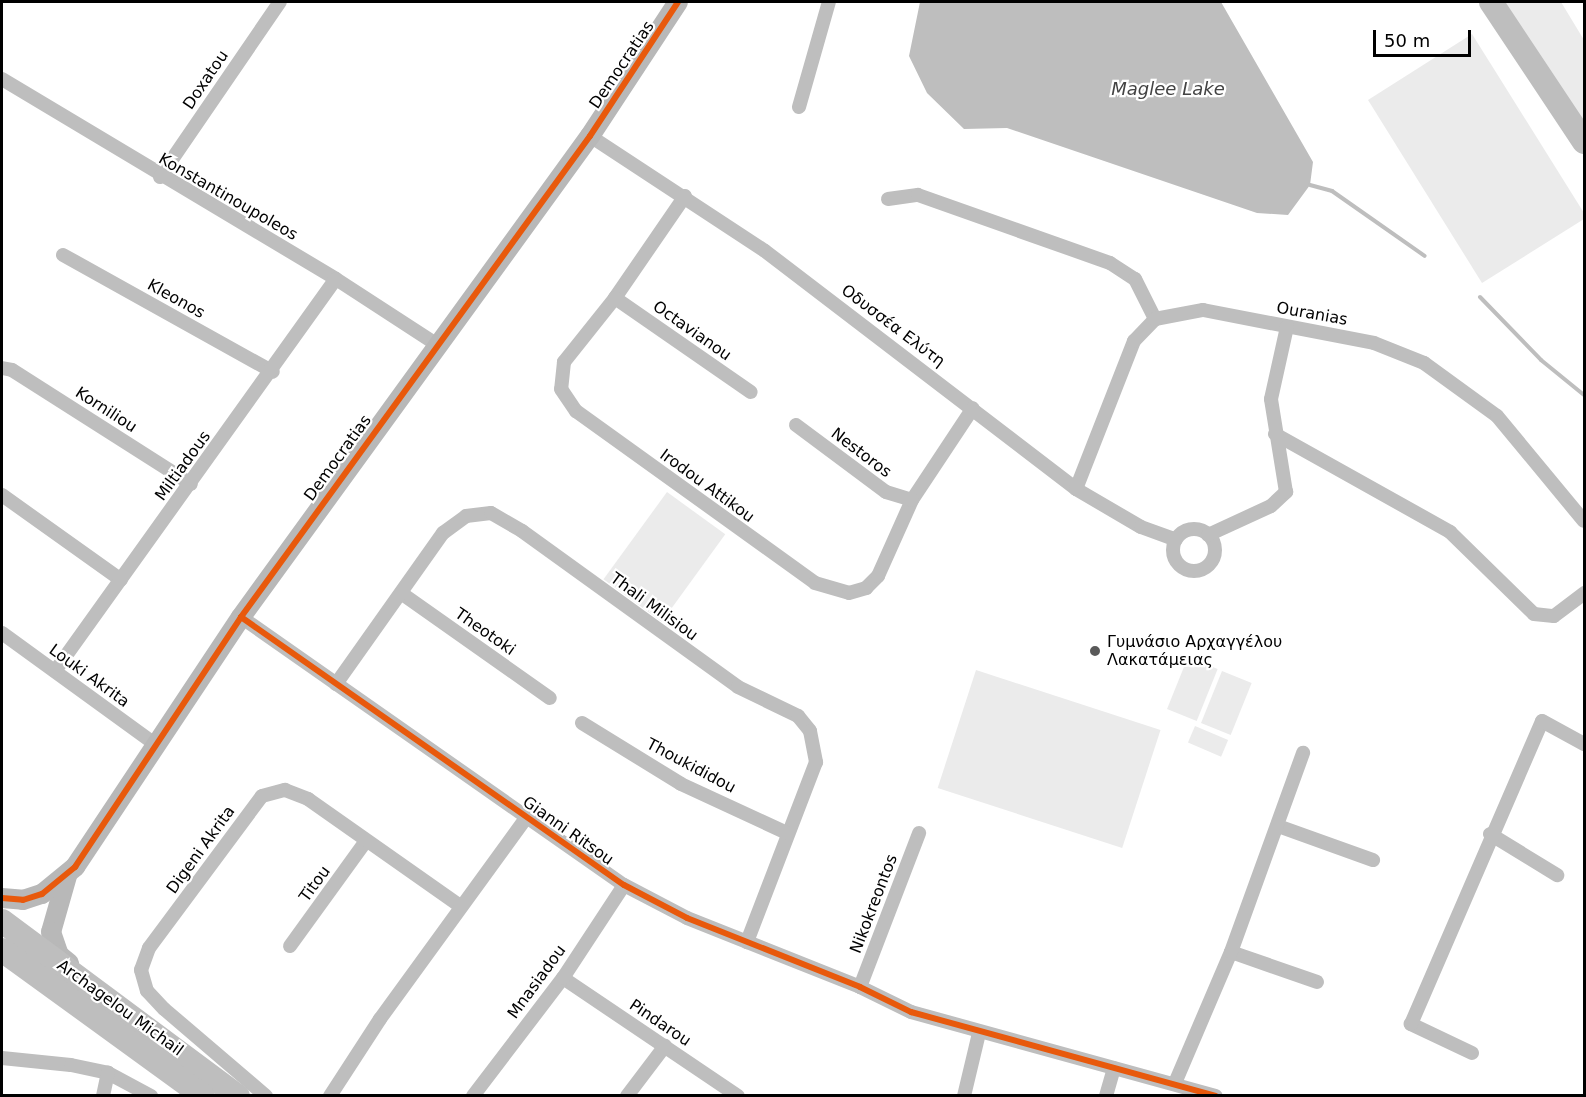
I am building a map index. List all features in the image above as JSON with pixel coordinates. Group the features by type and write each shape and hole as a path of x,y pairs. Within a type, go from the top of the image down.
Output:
{"highway":[{"name":"Archagelou Michail","path":"2,921 156,1047 238,1095"},
{"name":"Archagelou Michail","path":"2,950 121,1008 203,1095"}],"street":[{"name":"Doxatou","path":"160,177 280,2"},
{"name":"Democratias","path":"93,995 59,955 53,943 52,916 67,876 241,617 436,344 590,136 655,43 678,2"},
{"path":"799,107 829,2"},
{"name":"Konstantinoupoleos","path":"2,79 160,177 336,279 436,344"},
{"name":"Οδυσσέα Ελύτη","path":"590,136 685,196 765,251 1076,489 1141,527 1176,540"},
{"path":"888,200 918,195 1110,263 1135,279 1155,319 1127,351 1076,489"},
{"name":"Irodou Attikou","path":"685,196 615,298 564,362 561,389 576,411 815,583 849,593 866,588 878,576 912,500 973,408"},
{"name":"Kleonos","path":"63,255 273,372"},
{"name":"Miltiadous","path":"55,671 273,372 336,279"},
{"name":"Octavianou","path":"615,298 751,392"},
{"name":"Ouranias","path":"1155,319 1203,310 1374,343 1424,363 1454,382 1497,416 1584,521"},
{"path":"1208,535 1271,506 1286,492 1287,477 1275,434 1271,399 1287,327"},
{"name":"Korniliou","path":"2,368 12,370 191,484"},
{"name":"Nestoros","path":"796,424 886,492 912,500"},
{"path":"1275,434 1449,532 1534,614 1554,616 1584,592"},
{"path":"2,495 121,580"},
{"name":"Thali Milisiou","path":"336,684 443,533 466,516 491,513 522,531 738,687 798,716 810,731 816,762 747,942"},
{"path":"1195,529 1208,535 1213,542 1213,558 1209,566 1193,571 1178,564 1174,556 1176,540 1195,529"},
{"name":"Theotoki","path":"401,593 550,698"},
{"name":"Gianni Ritsou","path":"241,617 624,885 687,918 860,987 911,1012 979,1033 1216,1095"},
{"name":"Louki Akrita","path":"2,633 156,745"},
{"path":"1472,1053 1411,1023 1490,834 1542,721 1584,744"},
{"name":"Thoukididou","path":"582,723 681,784 787,833"},
{"path":"1175,1083 1230,952 1304,753"},
{"name":"Digeni Akrita","path":"266,1095 147,991 141,970 149,948 262,796 285,790 308,799 460,906"},
{"path":"330,1095 460,906 526,818"},
{"path":"1278,826 1372,860"},
{"name":"Nikokreontos","path":"860,987 918,833"},
{"path":"1490,834 1557,875"},
{"name":"Titou","path":"290,946 366,841"},
{"name":"Democratias","path":"2,898 23,900 42,894 67,876"},
{"name":"Mnasiadou","path":"472,1095 563,978 624,885"},
{"path":"1230,952 1317,982"},
{"name":"Pindarou","path":"563,978 738,1095"},
{"path":"964,1095 979,1033"},
{"path":"627,1095 665,1046"},
{"path":"2,1058 71,1065 108,1073 151,1095"},
{"path":"1106,1095 1114,1068"},
{"path":"103,1095 108,1073"}],"shaded area":[{"path":"1499,2 1561,2 1584,40 1584,127"},
{"path":"1472,34 1584,213 1584,219 1482,283 1368,100"},
{"path":"667,492 725,534 662,622 604,579"},
{"path":"1188,657 1218,669 1197,721 1167,709"},
{"path":"976,670 1161,730 1122,848 938,788"},
{"path":"1222,671 1252,683 1231,735 1201,723"},
{"path":"1195,726 1228,740 1221,757 1188,743"}],"water":[{"name":"Maglee Lake","path":"920,2 1221,2 1313,162 1310,185 1288,215 1257,213 1007,128 964,129 927,93 909,56"}],"waterway":[{"path":"1491,2 1584,142"},
{"path":"1310,185 1332,191 1425,256"},
{"path":"1480,297 1541,360 1584,395"}],"cycle path":[{"path":"2,898 23,900 42,894 75,867 241,617 590,136 678,2"},
{"path":"241,617 624,885 687,918 860,987 911,1012 1216,1096"}],"place":[{"name":"Γυμνάσιο Αρχαγγέλου Λακατάμειας","path":"1095,651"}]}
